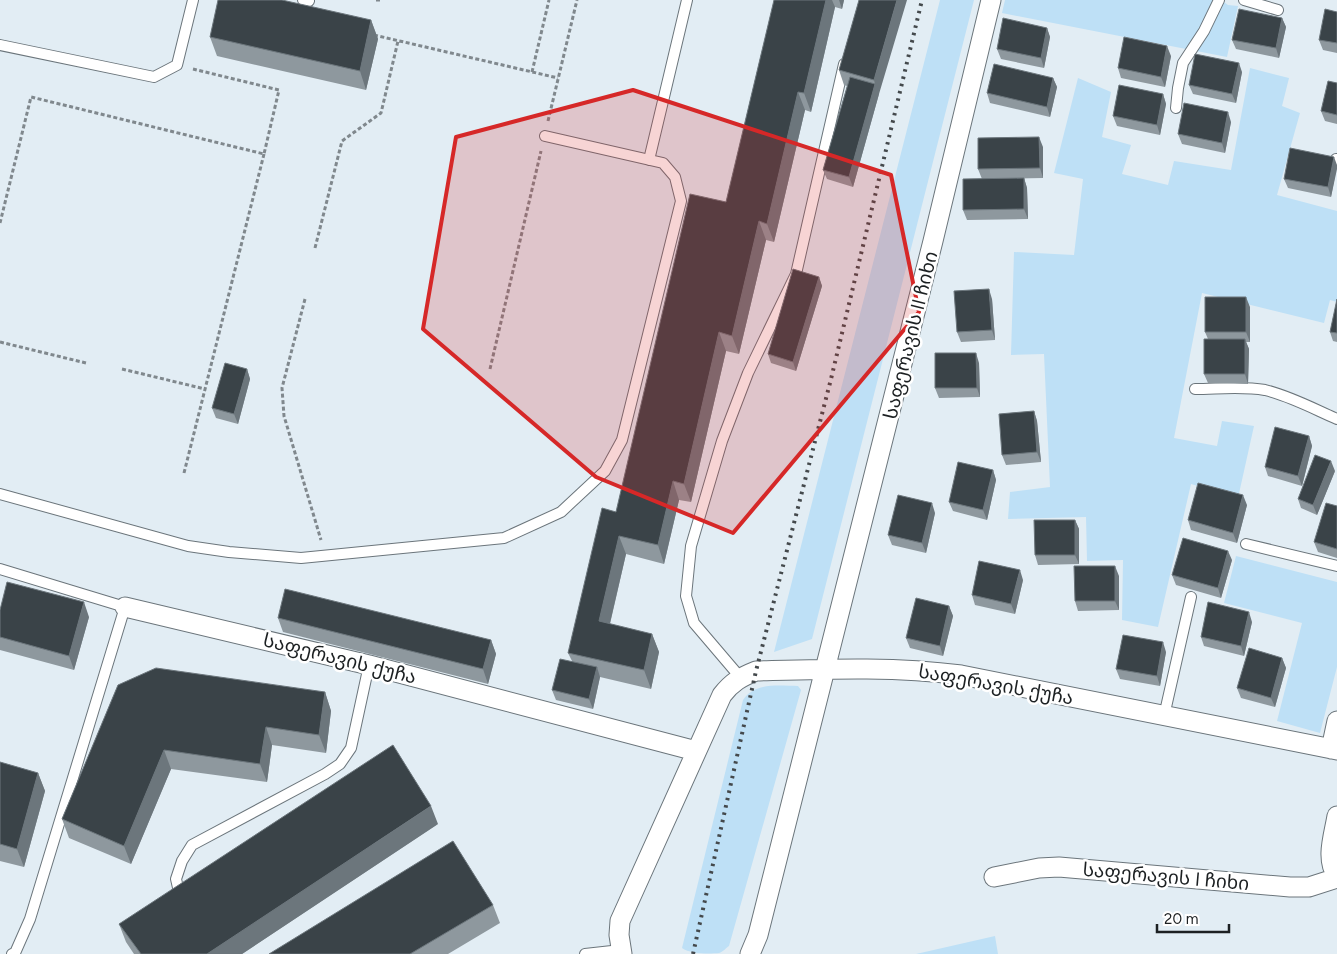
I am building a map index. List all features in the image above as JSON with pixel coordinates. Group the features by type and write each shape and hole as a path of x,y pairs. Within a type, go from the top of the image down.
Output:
{"street":[{"name":"საფერავის II ჩიხი","path":"826,669 991,0"},
{"name":"საფერავის ქუჩა","path":"125,607 369,664 696,751"},
{"name":"საფერავის ქუჩა","path":"740,678 756,671 877,668 930,671 961,675 1334,750"},
{"path":"750,954 758,935 826,669"},
{"path":"622,952 620,921 722,695 731,684 740,678"},
{"path":"1334,750 1337,721"},
{"name":"საფერავის I ჩიხი","path":"994,877 1039,868 1059,867 1290,887 1309,887 1337,877 1332,869 1330,856 1337,816"}],"lane":[{"path":"0,45 154,77 177,65 193,0"},
{"path":"649,160 686,0"},
{"path":"1176,108 1183,63 1204,31 1219,0"},
{"path":"1244,0 1278,10"},
{"path":"740,678 694,623 686,596 692,546 722,441 748,373 796,274 846,57"},
{"path":"0,494 188,546 229,552 301,558 504,538 561,512 605,471 622,440 681,201 675,178 663,163 545,136"},
{"path":"1195,389 1235,388 1262,390 1279,394 1337,419"},
{"path":"1246,544 1337,566"},
{"path":"0,569 125,607 33,910 15,953 12,954"},
{"path":"1164,716 1191,597"},
{"path":"180,892 176,879 182,861 192,845 326,774 340,764 351,748 369,664"},
{"path":"585,954 622,952"}],"path":[{"path":"532,72 549,0"},
{"path":"490,369 577,0"},
{"path":"370,34 558,78"},
{"path":"315,248 342,141 382,113 398,41"},
{"path":"177,65 279,90 184,473"},
{"path":"0,223 30,97 264,154"},
{"path":"305,299 282,388 282,397 284,416 325,556"},
{"path":"0,342 86,363"},
{"path":"122,369 205,390"}],"highlighted area":[{"path":"633,90 891,175 919,312 733,533 596,477 423,329 456,137"}],"shaded area":[{"path":"940,0 974,0 812,639 774,652"},
{"path":"1005,0 1221,0 1228,5 1238,6 1227,57 1002,13"},
{"path":"1250,68 1289,78 1282,106 1300,113 1277,195 1337,211 1337,302 1330,300 1324,323 1202,293 1174,438 1217,446 1222,421 1254,426 1238,498 1191,484 1158,627 1122,620 1123,560 1087,561 1086,517 1008,519 1010,492 1050,487 1044,354 1011,355 1014,252 1074,255 1083,179 1054,173 1078,78 1111,92 1102,137 1131,145 1122,174 1168,185 1174,161 1231,170"},
{"path":"1236,556 1337,582 1337,667 1320,733 1277,721 1302,623 1224,603"},
{"path":"768,686 798,686 801,690 729,946 719,953 700,953 685,950 682,948 743,700 754,690"},
{"path":"995,936 998,954 916,954"}],"building":[{"path":"218,0 282,0 371,20 360,71 210,37"},
{"path":"774,0 826,0 804,93 798,92 767,224 759,221 732,336 719,332 684,484 673,481 658,545 619,536 599,621 652,634 644,670 568,653 602,508 616,512 690,194 726,202"},
{"path":"859,0 897,0 874,80 839,70"},
{"path":"1239,9 1282,18 1276,48 1232,40"},
{"path":"1325,9 1337,12 1337,43 1319,40"},
{"path":"1003,18 1047,28 1041,58 997,49"},
{"path":"1124,37 1167,46 1161,77 1118,68"},
{"path":"1195,54 1239,63 1232,94 1189,85"},
{"path":"994,64 1053,78 1047,107 987,93"},
{"path":"850,77 875,84 849,177 823,170"},
{"path":"1328,81 1337,83 1337,115 1321,111"},
{"path":"1119,85 1163,94 1157,125 1113,116"},
{"path":"1184,103 1228,112 1222,143 1178,134"},
{"path":"1039,137 1040,168 978,169 978,138"},
{"path":"1290,148 1334,157 1328,187 1284,179"},
{"path":"1024,178 1024,209 963,210 963,179"},
{"path":"793,269 819,277 793,362 768,354"},
{"path":"989,289 992,330 957,332 954,291"},
{"path":"1205,297 1246,297 1246,332 1205,332"},
{"path":"1337,299 1337,333 1330,332"},
{"path":"1204,339 1245,339 1245,374 1204,374"},
{"path":"935,353 976,353 977,388 935,388"},
{"path":"225,363 247,369 234,414 212,408"},
{"path":"1034,411 1037,452 1002,455 999,414"},
{"path":"1275,427 1309,436 1298,476 1265,467"},
{"path":"1315,455 1331,461 1313,505 1298,499"},
{"path":"958,462 993,470 983,510 949,502"},
{"path":"1198,483 1243,495 1233,533 1188,520"},
{"path":"898,495 932,503 922,543 888,535"},
{"path":"1326,503 1337,506 1337,549 1314,542"},
{"path":"1034,520 1075,520 1075,555 1035,555"},
{"path":"1183,538 1228,551 1218,588 1172,575"},
{"path":"979,561 1020,570 1011,604 972,595"},
{"path":"1074,566 1115,566 1115,601 1075,601"},
{"path":"7,582 84,602 69,656 0,637 0,610"},
{"path":"285,589 491,640 483,669 278,618"},
{"path":"916,598 949,606 940,646 906,638"},
{"path":"1208,602 1249,612 1241,646 1201,637"},
{"path":"1123,635 1163,642 1157,676 1116,669"},
{"path":"1249,648 1282,658 1271,698 1237,688"},
{"path":"560,659 597,667 589,699 552,690"},
{"path":"156,668 325,692 319,735 266,727 260,764 164,750 124,846 62,819 118,685"},
{"path":"393,745 431,806 207,954 141,954 119,924"},
{"path":"0,762 38,773 17,849 0,844"},
{"path":"453,841 493,905 410,954 269,954"}],"railway":[{"path":"693,954 756,671 831,379 922,0"}]}
